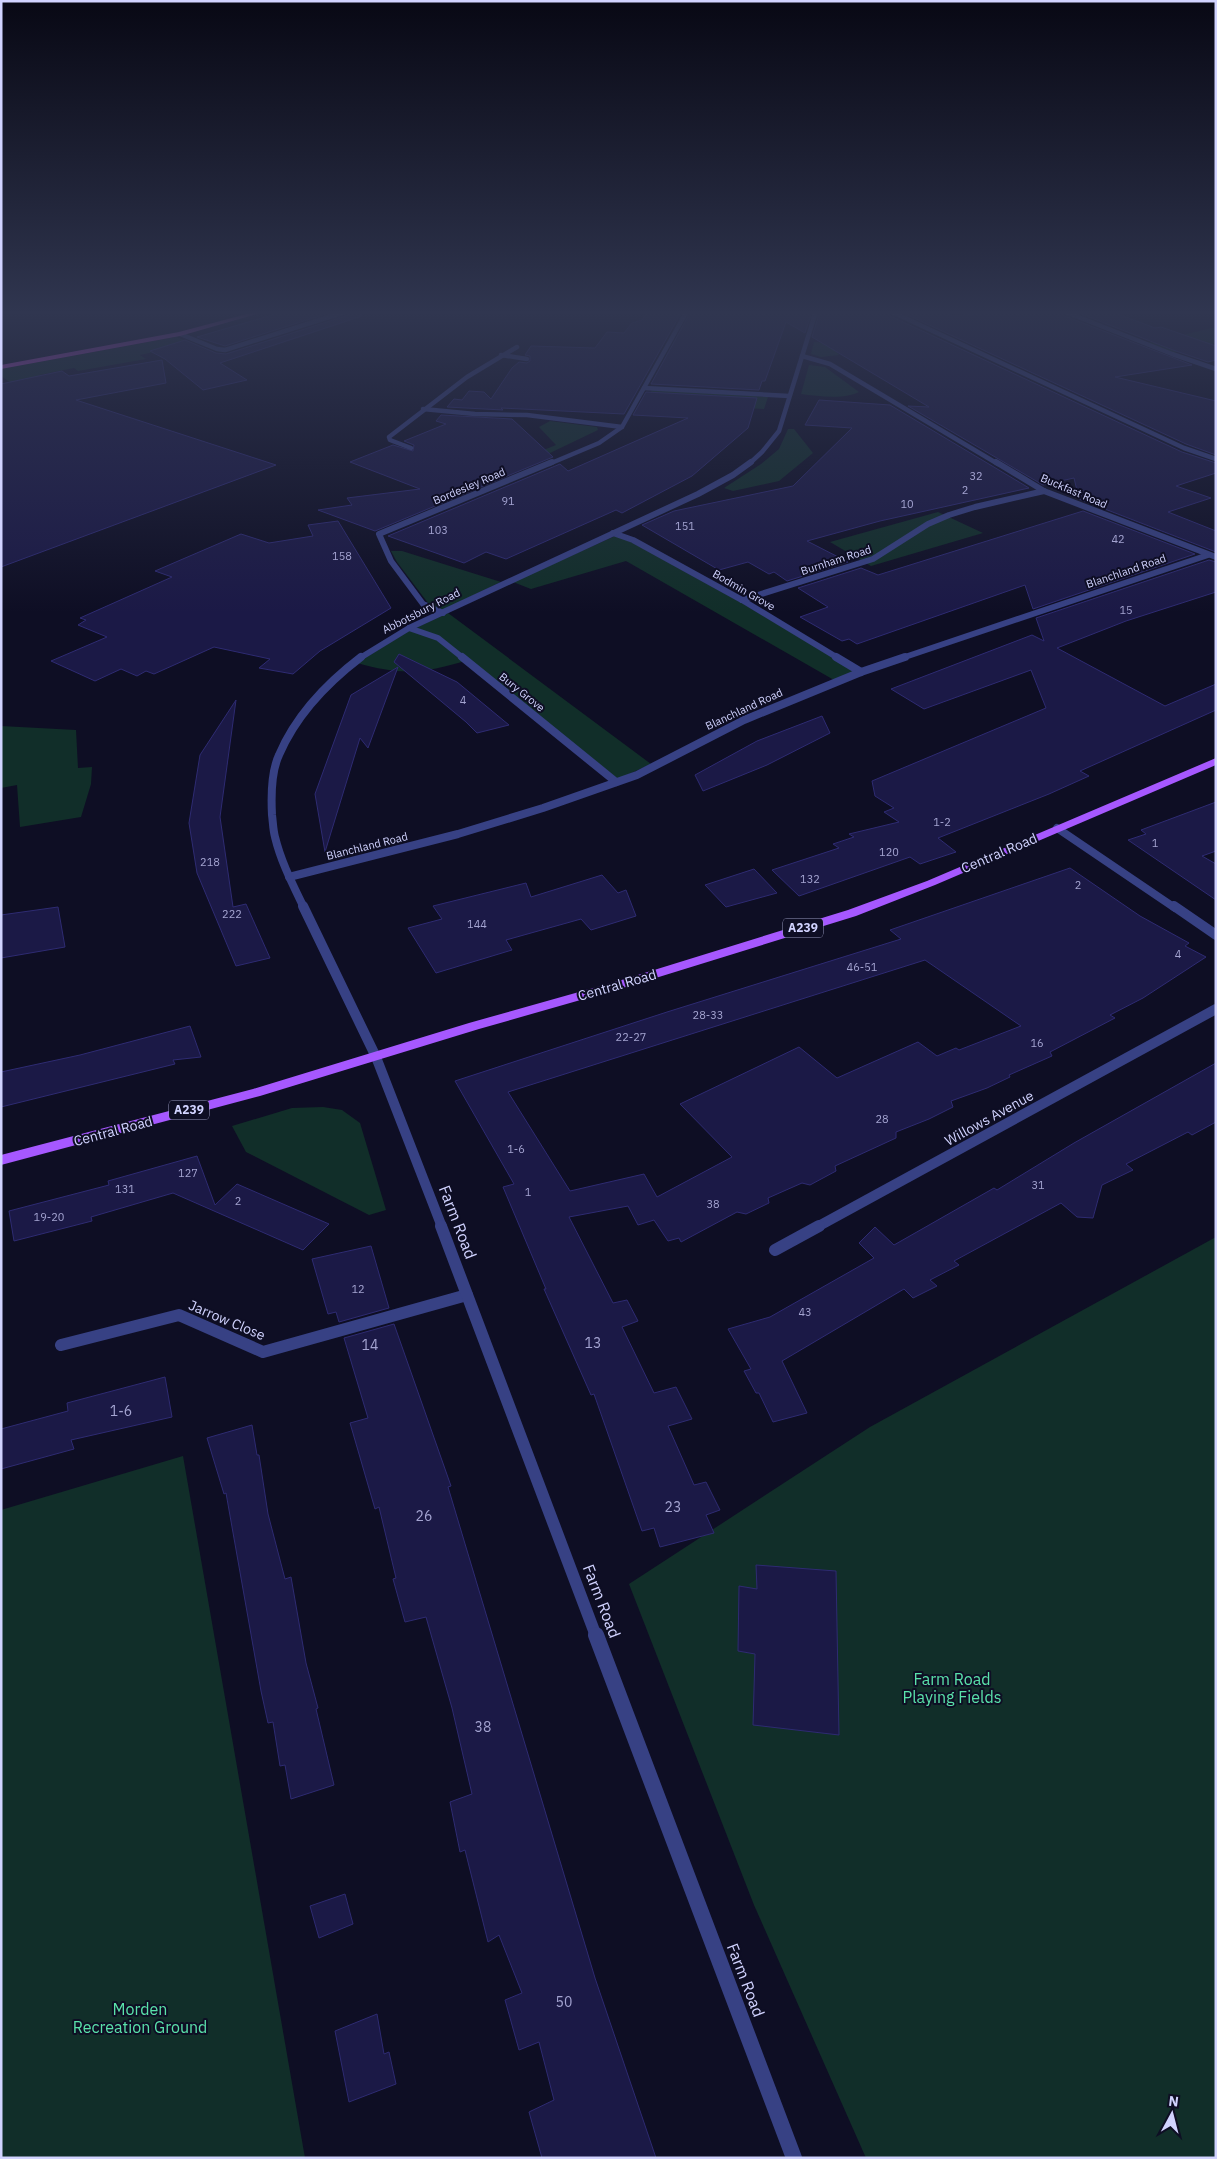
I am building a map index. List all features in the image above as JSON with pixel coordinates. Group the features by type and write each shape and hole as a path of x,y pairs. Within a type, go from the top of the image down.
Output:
{"main road":[{"name":"Central Road","path":"1,1160 220,1102 376,1057 852,913 931,883 1216,761"}],"street":[{"path":"411,448 390,440 389,437 420,412"},
{"path":"452,412 527,415 622,427"},
{"name":"Bordesley Road","path":"443,613 423,604 391,561 379,534 599,443 622,427 631,412"},
{"name":"Abbotsbury Road","path":"376,1057 289,877 274,836 271,794 278,756 297,723 318,694 340,673 368,652 409,628 698,494 734,475 768,448 779,430 784,412"},
{"name":"Buckfast Road","path":"910,412 1044,491 1212,556"},
{"path":"1106,412 1184,448 1216,459"},
{"name":"Burnham Road","path":"742,600 874,559 888,552 934,521 954,513 1044,491"},
{"name":"Bodmin Grove","path":"613,533 633,540 742,600 861,672"},
{"name":"Blanchland Road","path":"289,877 458,834 543,808 637,775 744,720 861,672 1212,556"},
{"name":"Bury Grove","path":"409,628 438,638 616,782"},
{"path":"1057,828 1216,935"},
{"name":"Willows Avenue","path":"775,1250 1216,1009"},
{"name":"Farm Road","path":"376,1057 794,2158"},
{"name":"Jarrow Close","path":"61,1345 179,1315 263,1352 467,1295"}],"green space":[{"path":"550,421 597,427 598,430 550,453 541,451 556,445 539,427"},
{"path":"788,429 794,429 813,453 779,481 733,491 724,488 761,464 779,449"},
{"path":"938,512 983,533 871,566 830,542"},
{"path":"615,536 631,542 740,602 856,671 834,680 626,561 531,589 513,582"},
{"path":"391,551 402,551 501,582 443,610 428,603"},
{"path":"448,613 651,764 618,779 469,660 439,668 413,671 388,670 357,663 409,631"},
{"path":"1,726 76,730 78,768 92,767 91,784 81,817 20,827 17,785 1,788"},
{"path":"323,1107 342,1110 360,1123 386,1210 369,1215 246,1152 232,1126 292,1108"},
{"name":"Farm Road Playing Fields","path":"1216,1237 1216,2158 866,2158 754,1905 629,1584 870,1427"},
{"name":"Morden Recreation Ground","path":"183,1456 305,2158 1,2158 1,1510"}],"building":[{"path":"1,412 112,412 276,465 1,567"},
{"path":"578,412 625,412 624,414"},
{"path":"635,412 753,412 748,428 692,476 622,513 616,510 506,559 486,552 464,563 388,536 560,464 568,471 688,418 633,415"},
{"path":"812,412 901,412 1029,488 880,521 807,541 848,562 787,581 774,572 769,574 748,562 719,570 642,525 674,511 793,486 852,428 805,425"},
{"path":"918,412 1096,412 1182,452 1216,463 1216,473 1176,486 1211,498 1168,512 1216,531 1216,552 1079,499 1074,478 1043,485"},
{"path":"1116,412 1216,412 1216,455 1186,444"},
{"path":"441,415 512,419 553,457 375,531 318,510 352,505 347,498 420,489 350,462 393,445 413,451 414,445 404,441 446,424 436,421"},
{"path":"1083,511 1195,554 1033,609 1025,585 857,644 849,639 842,641 800,617 828,607 798,588 861,568 878,575"},
{"path":"338,521 391,608 320,651 293,674 259,668 270,659 214,647 154,674 146,671 137,676 121,669 95,681 51,661 107,637 78,625 86,620 80,618 172,577 155,571 241,534 269,543 313,536 308,525"},
{"path":"1209,560 1216,562 1216,592 1126,621 1057,648 1165,706 1216,684 1216,710 1080,771 1089,776 938,838 956,852 920,864 910,857 799,896 772,870 839,848 833,844 854,837 849,834 899,822 884,812 894,808 875,796 872,781 1046,708 1031,670 924,709 891,689 1032,635 1044,641 1036,618"},
{"path":"399,654 457,682 509,725 477,733 394,662"},
{"path":"398,667 368,748 360,738 325,852 315,794 351,695"},
{"path":"236,700 220,817 233,907 246,904 270,958 236,966 197,873 189,823 200,755"},
{"path":"822,716 830,733 767,765 703,791 695,775 757,741"},
{"path":"1216,802 1216,851 1202,856 1216,864 1216,900 1128,840 1146,834 1141,830"},
{"path":"1070,868 1140,916 1189,943 1185,946 1206,957 1143,998 1110,1015 1115,1018 1050,1052 1052,1056 1009,1075 1010,1077 987,1088 951,1101 953,1107 896,1132 896,1138 835,1166 836,1171 810,1185 802,1183 768,1198 769,1203 746,1214 737,1212 681,1242 679,1238 668,1241 654,1220 638,1225 628,1206 569,1217 613,1303 627,1300 638,1321 622,1327 654,1393 676,1387 692,1419 668,1426 694,1485 706,1482 720,1510 706,1515 714,1533 660,1547 654,1528 642,1531 594,1394 591,1395 544,1289 546,1289 503,1187 514,1184 455,1081 901,939 890,930","holes":["925,960 1021,1026 959,1050 956,1048 937,1056 918,1042 837,1078 799,1047 680,1104 732,1157 657,1197 644,1174 570,1191 508,1092"]},
{"path":"754,869 777,893 726,907 705,885"},
{"path":"602,875 618,893 626,890 636,916 591,930 581,919 506,940 512,950 436,973 408,928 442,919 433,906 526,883 531,897"},
{"path":"58,907 65,947 1,958 1,915"},
{"path":"190,1026 201,1057 173,1060 175,1064 1,1107 1,1072 80,1055"},
{"path":"1216,1063 1216,1122 1192,1135 1188,1132 1126,1164 1133,1170 1102,1185 1093,1218 1077,1217 1061,1203 954,1261 959,1265 930,1280 937,1286 913,1298 904,1289 782,1361 807,1413 773,1422 759,1393 756,1393 744,1371 751,1369 728,1329 770,1317 874,1258 859,1243 875,1227 894,1245 994,1188 997,1190 1074,1143"},
{"path":"197,1156 215,1205 237,1184 329,1224 303,1250 173,1193 91,1217 92,1221 14,1241 9,1211 109,1185 108,1181"},
{"path":"371,1246 389,1308 339,1322 336,1312 328,1314 312,1259"},
{"path":"394,1324 451,1486 448,1487 595,1978 656,2158 542,2158 529,2112 554,2100 539,2042 519,2050 505,2000 522,1993 499,1935 488,1942 465,1850 460,1852 450,1802 472,1794 452,1708 426,1617 405,1622 393,1579 396,1578 379,1507 375,1509 350,1423 368,1418 344,1338"},
{"path":"165,1377 172,1417 71,1440 74,1449 1,1469 1,1429 68,1411 67,1403"},
{"path":"252,1425 257,1455 259,1455 268,1514 285,1579 291,1577 306,1663 318,1708 316,1709 334,1785 291,1799 285,1765 280,1766 273,1722 268,1723 261,1691 226,1493 224,1494 207,1438"},
{"path":"756,1565 836,1571 839,1735 753,1725 755,1654 738,1651 739,1586 757,1589"},
{"path":"345,1894 353,1924 319,1938 310,1906"},
{"path":"377,2014 384,2054 389,2052 396,2084 349,2102 335,2031"}]}
